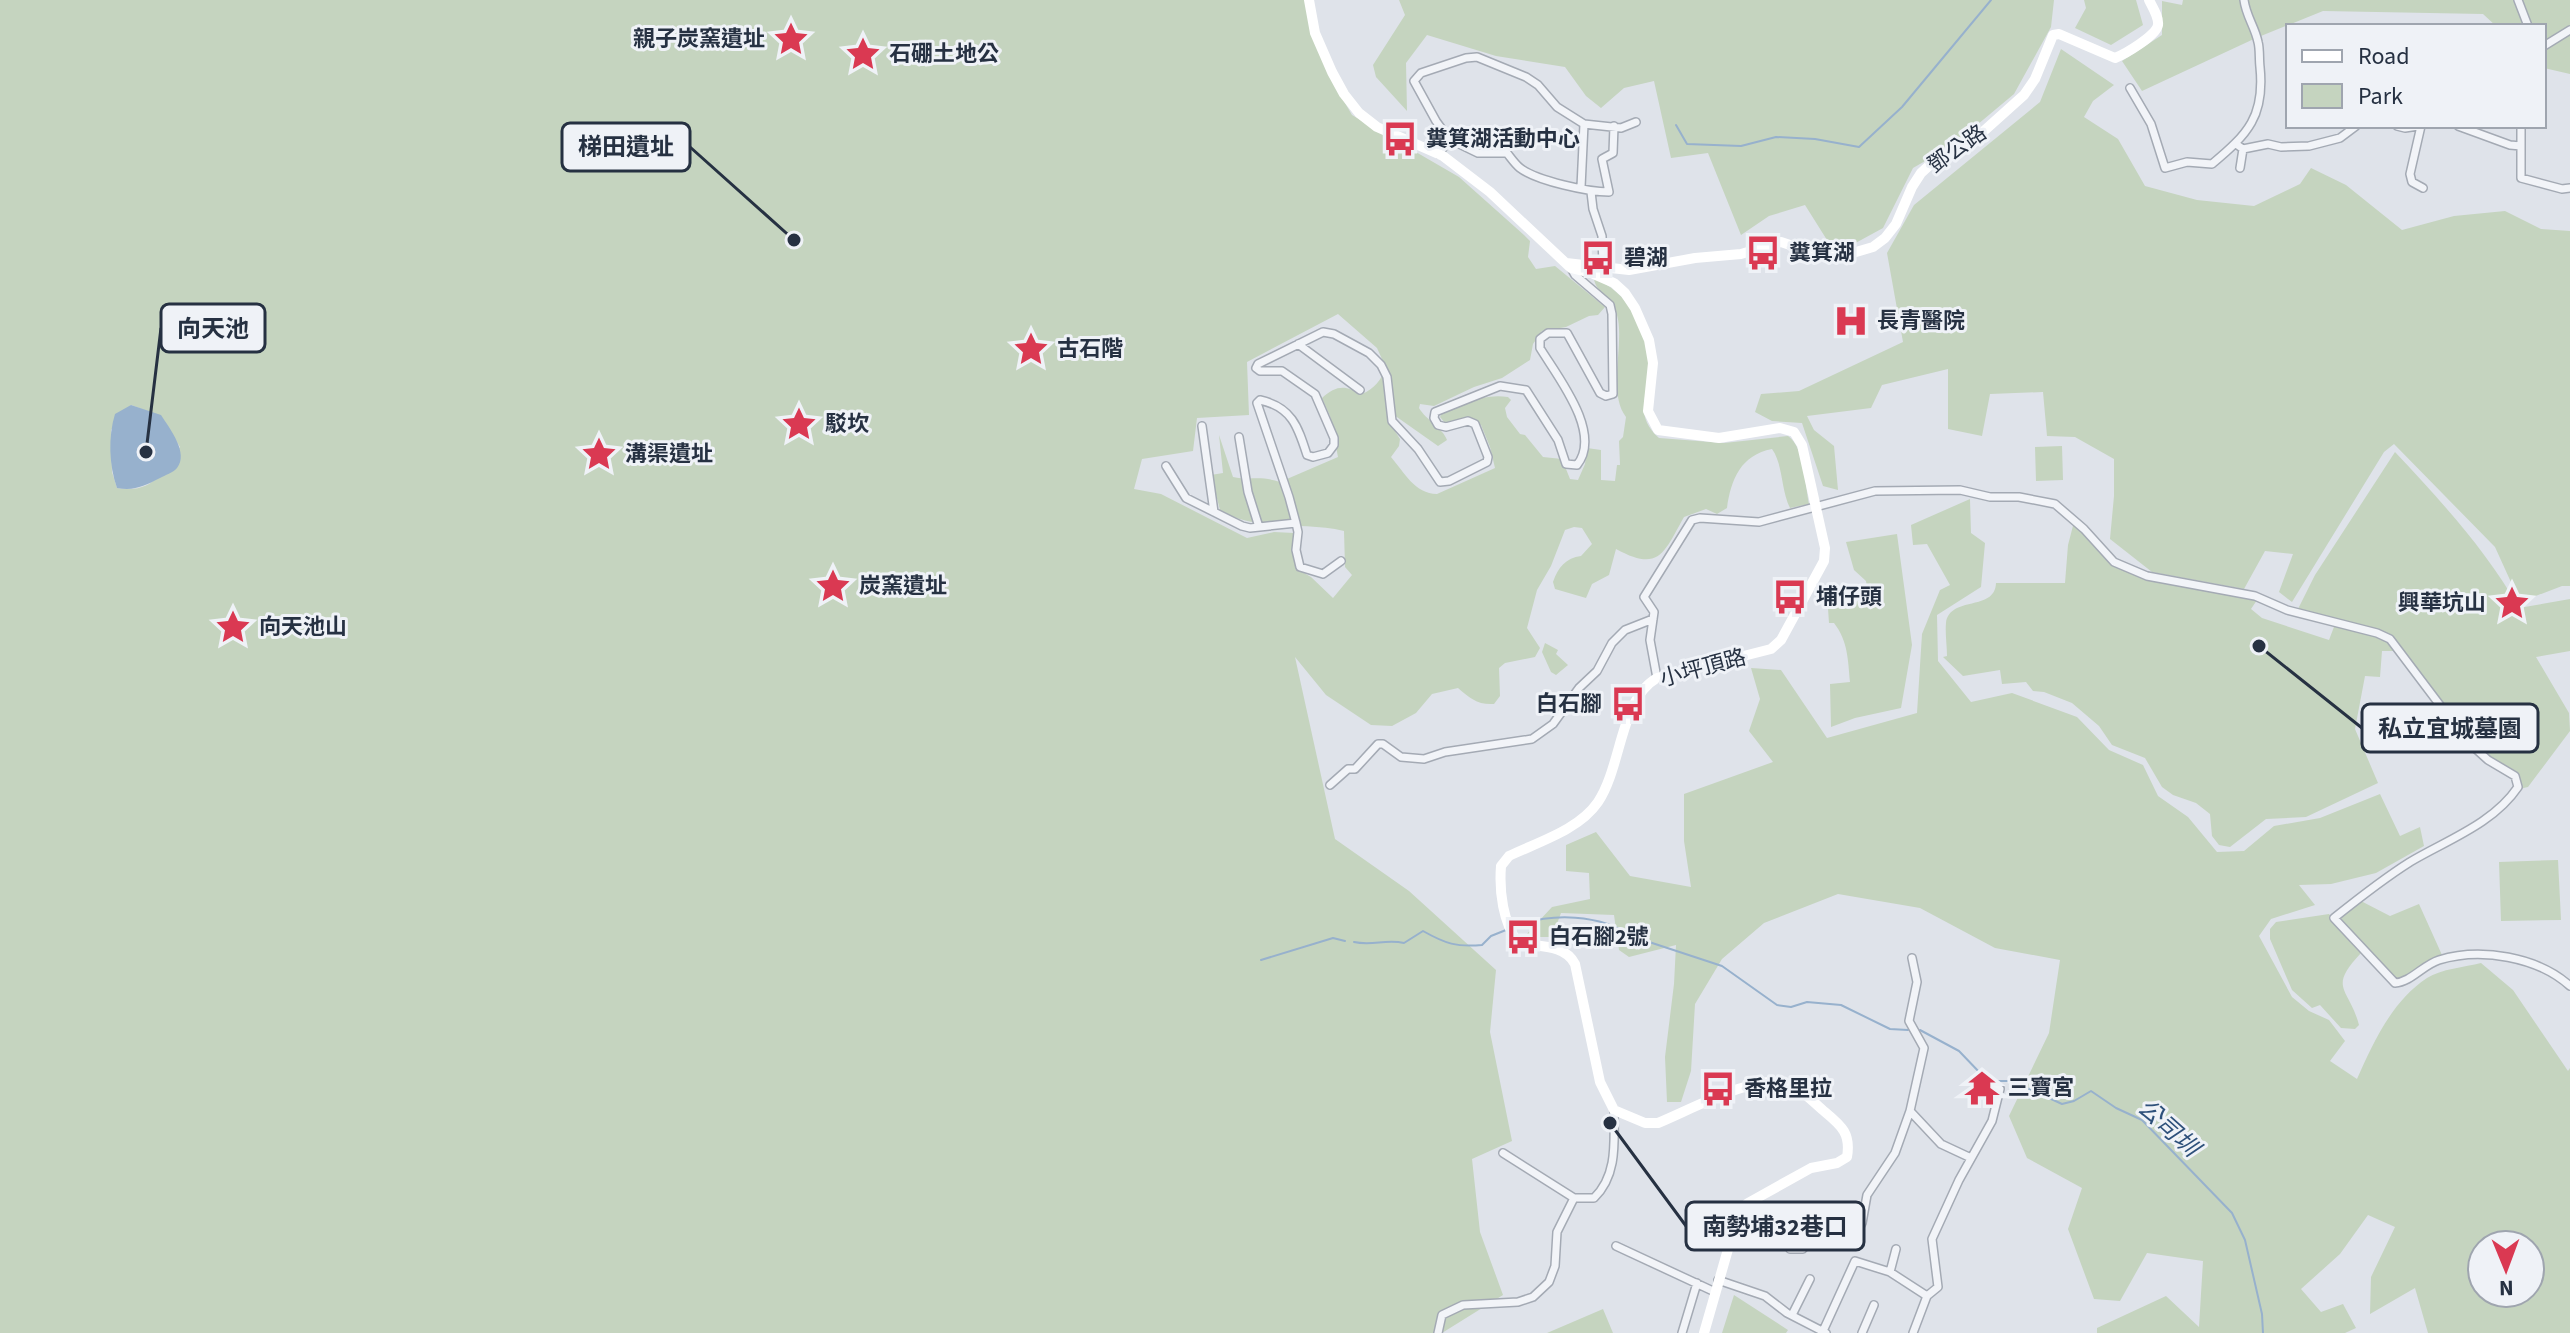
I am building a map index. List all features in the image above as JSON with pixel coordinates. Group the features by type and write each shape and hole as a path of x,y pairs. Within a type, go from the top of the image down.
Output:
{"street":[{"name":"小坪頂路","path":"1309,0 1315,33 1332,72 1359,113 1377,127 1439,154 1490,192 1569,266 1614,283 1625,293 1649,340 1653,363 1648,411 1658,430 1719,438 1780,428 1794,432 1802,445 1825,548 1824,561 1781,640 1771,649 1657,678 1645,685 1635,699 1616,764 1598,802 1585,817 1509,856 1501,866 1503,905 1511,934 1518,943 1563,950 1575,964 1600,1082 1614,1110"},
{"name":"鄧公路","path":"1569,266 1629,270 1695,258 1721,257 1781,242 1826,257 1839,257 1873,247 1896,224 1907,196 1921,173 1933,162 1975,139 2024,95 2035,79 2053,35 2059,34 2115,58 2154,33 2158,25 2157,16 2149,0"},
{"path":"2240,168 2240,146 2254,120 2262,88 2259,44 2246,14 2244,0"},
{"path":"2518,0 2527,24"},
{"path":"2546,45 2570,30"},
{"path":"1614,126 1613,153 1602,159 1609,192 1591,192 1581,187 1555,183 1521,169 1507,153 1478,153 1449,139 1414,81 1421,73 1477,57 1526,77 1538,85 1557,107 1584,124 1614,126 1621,128 1636,122"},
{"path":"2130,88 2151,124 2165,168 2187,162 2212,164 2240,146 2309,146 2340,138 2353,128"},
{"path":"1581,187 1584,124"},
{"path":"2420,128 2410,174 2412,182 2423,188"},
{"path":"2463,128 2521,146"},
{"path":"2521,128 2521,178 2562,189 2570,188"},
{"path":"2245,134 2253,147"},
{"path":"1439,154 1449,139"},
{"path":"1591,192 1602,236 1603,266"},
{"path":"1341,561 1323,574 1300,567 1296,550 1296,523 1257,403 1260,400 1268,401 1295,419 1307,455 1313,457 1328,453 1334,445 1334,438 1315,394 1282,371 1260,371 1256,368 1258,364 1323,332 1334,334 1369,353 1387,377 1392,421 1418,449 1440,482 1449,481 1487,462 1488,457 1475,424 1468,421 1446,427 1438,425 1435,412 1500,386 1515,386 1526,390 1558,440 1566,464 1572,466 1581,460 1584,436 1581,416 1540,348 1540,339 1548,333 1567,333 1600,393 1606,396 1613,394 1612,314 1610,305 1569,266"},
{"path":"1298,344 1360,390"},
{"path":"1202,426 1214,512"},
{"path":"1239,437 1248,492 1259,527"},
{"path":"1166,466 1186,498 1242,526 1296,523"},
{"path":"1657,678 1650,640 1654,612 1644,597 1692,520 1759,522 1875,491 1960,490 1990,497 2019,497 2055,504 2084,529 2114,562 2147,576 2255,596 2287,610 2390,639 2467,741 2488,760 2515,776 2518,787 2510,798 2482,821 2398,870 2334,918 2395,983 2403,982 2438,960 2469,955 2537,964 2570,986"},
{"path":"1330,785 1348,769 1355,769 1378,744 1383,744 1401,757 1424,759 1445,752 1532,739 1553,724 1579,688 1597,671 1612,643 1625,630 1653,619"},
{"path":"1790,1249 1803,1249 1814,1236 1844,1244 1853,1240 1862,1223 1867,1195 1895,1153 1910,1111 1924,1048 1909,1021 1917,982 1912,958"},
{"path":"1503,1153 1574,1198 1594,1198 1604,1188 1614,1156 1614,1110 1645,1123 1658,1123 1752,1083 1771,1081 1786,1083 1798,1090 1842,1125 1848,1135 1847,1157 1837,1163 1811,1168 1739,1211 1704,1333"},
{"path":"1913,1333 1927,1296 1938,1287 1932,1239 1992,1121 2000,1089 1980,1081"},
{"path":"1910,1111 1941,1144 1971,1158"},
{"path":"1438,1333 1442,1315 1463,1305 1518,1302 1533,1297 1549,1282 1555,1266 1557,1232 1574,1198"},
{"path":"1616,1246 1715,1292"},
{"path":"1890,1272 1896,1249"},
{"path":"1718,1280 1765,1296 1824,1332 1855,1261 1890,1272 1927,1296"},
{"path":"1792,1315 1810,1279"},
{"path":"1682,1333 1697,1283"},
{"path":"1862,1333 1874,1305"}],"green space":[{"path":"0,0 1307,0 1334,84 1352,115 1459,177 1530,241 1528,257 1536,269 1555,266 1605,307 1598,315 1566,327 1542,331 1533,344 1530,360 1502,378 1434,406 1420,404 1422,412 1447,440 1438,446 1394,415 1388,420 1400,439 1391,457 1416,486 1437,494 1495,468 1481,425 1466,419 1445,423 1440,417 1442,413 1466,403 1499,396 1511,400 1505,408 1507,417 1520,434 1525,435 1543,457 1562,459 1570,479 1578,480 1585,464 1587,448 1601,450 1601,480 1615,481 1617,465 1620,465 1619,441 1623,437 1626,417 1620,407 1617,382 1619,326 1615,310 1594,279 1606,284 1625,301 1644,336 1649,373 1644,411 1651,429 1659,438 1724,443 1788,436 1798,449 1809,504 1790,508 1776,455 1772,449 1761,452 1739,470 1731,487 1727,508 1717,514 1706,509 1684,517 1665,549 1652,559 1631,556 1616,549 1609,575 1592,584 1586,598 1555,589 1553,582 1560,568 1567,561 1581,556 1592,544 1582,528 1565,530 1551,566 1537,590 1527,628 1540,648 1535,657 1505,663 1499,668 1500,696 1494,704 1478,702 1458,688 1432,694 1416,713 1392,726 1371,725 1326,695 1295,657 1335,839 1409,891 1496,970 1490,1032 1512,1141 1472,1159 1480,1232 1503,1295 1442,1333 0,1333","holes":["1338,314 1377,348 1386,368 1377,384 1362,394 1341,388 1322,398 1330,416 1338,457 1280,482 1233,477 1219,435 1223,473 1211,475 1220,510 1235,517 1265,524 1344,531 1345,567 1352,575 1333,598 1311,577 1297,569 1294,533 1274,532 1247,538 1161,494 1134,489 1142,459 1193,451 1197,418 1249,415 1247,362","131,405 161,416 180,447 162,473 148,485 117,488 112,472 111,430"]},
{"path":"1399,0 2054,0 2051,27 2014,94 1953,145 1913,168 1883,228 1850,246 1826,250 1827,240 1805,205 1769,216 1741,235 1708,153 1671,158 1654,81 1624,88 1601,108 1586,96 1565,67 1496,56 1427,35 1406,63 1407,111 1376,77 1373,65 1405,15"},
{"path":"2084,0 2136,0 2143,25 2111,45 2075,28 2086,8"},
{"path":"2183,0 2570,0 2570,74 2546,68 2546,24 2494,24 2483,14 2323,11 2286,24 2142,91 2122,61 2162,35 2162,1 2182,5"},
{"path":"2061,49 2114,85 2093,101 2084,117 2118,139 2145,186 2197,200 2254,206 2300,184 2311,168 2346,185 2402,230 2454,216 2505,211 2541,229 2570,231 2570,586 2562,586 2520,602 2495,547 2394,444 2384,452 2292,602 2279,592 2293,554 2265,551 2244,589 2152,572 2110,539 2114,459 2075,437 2047,436 2043,392 1990,394 1982,436 1948,429 1948,369 1882,385 1871,408 1807,416 1814,430 1834,446 1838,490 1823,486 1802,423 1772,421 1755,412 1761,394 1799,391 1903,342 1887,253 1914,205 2040,102"},
{"path":"2062,446 2063,480 2036,481 2035,447"},
{"path":"2395,452 2477,546 2519,608 2570,599 2570,651 2536,657 2569,713 2570,731 2528,787 2519,789 2518,778 2469,739 2404,651 2382,651 2380,677 2365,676 2355,729 2378,783 2306,817 2266,819 2230,847 2219,845 2212,836 2210,814 2196,803 2173,795 2162,787 2145,758 2112,745 2099,726 2072,703 2033,691 2026,682 2002,684 2000,670 1963,676 1943,657 1947,656 1946,623 1949,614 1988,598 1994,592 1996,583 2065,583 2068,545 2074,522 2115,558 2146,577 2257,600 2251,609 2262,618 2329,640 2337,619 2298,609 2315,575"},
{"path":"1970,499 1971,533 1985,543 1981,587 1937,615 1938,661 1971,702 2012,693 2077,717 2109,750 2143,765 2158,796 2188,817 2217,852 2244,851 2274,826 2320,818 2380,794 2400,836 2420,827 2424,846 2376,873 2331,884 2299,885 2315,905 2271,919 2259,936 2292,997 2309,1011 2329,1020 2345,1041 2330,1061 2357,1079 2377,1037 2394,1011 2427,978 2446,970 2481,963 2513,990 2568,1071 2570,1068 2570,1333 2428,1333 2415,1288 2370,1314 2371,1277 2395,1227 2368,1215 2340,1254 2301,1289 2321,1312 2343,1304 2356,1328 2345,1333 2097,1333 2097,1328 2166,1296 2199,1327 2203,1261 2147,1253 2120,1301 2094,1299 2068,1229 2082,1188 2027,1158 2009,1116 2049,1033 2060,960 1995,948 1920,908 1838,894 1764,923 1722,959 1695,1004 1691,1071 1681,1102 1667,1102 1665,1057 1676,945 1629,957 1619,950 1614,915 1561,913 1552,937 1524,937 1552,907 1590,899 1589,873 1566,871 1566,845 1596,832 1630,876 1691,887 1684,841 1684,794 1773,762 1749,731 1760,699 1751,668 1781,670 1827,738 1917,713 1922,634 1940,590 1950,585 1927,544 1913,545 1911,525"},
{"path":"1897,534 1912,645 1901,708 1831,727 1830,684 1850,682 1845,644 1834,623 1829,623 1827,594 1838,606 1851,606 1868,594 1866,581 1854,570 1846,542"},
{"path":"1545,643 1558,650 1556,654 1568,665 1556,675 1551,672 1542,652"},
{"path":"2558,860 2561,920 2501,921 2499,862"},
{"path":"2359,900 2390,916 2419,904 2442,955 2397,982 2336,918"},
{"path":"2329,914 2361,953 2345,974 2343,982 2359,1025 2355,1029 2341,1028 2320,1005 2312,1008 2292,990 2270,939 2270,929 2276,922"},
{"path":"1734,1295 1788,1330 1786,1333 1722,1333"},
{"path":"1603,1309 1613,1333 1547,1333"}],"water":[{"path":"131,405 161,415 180,448 180,462 173,471 144,485 117,488 112,470 111,432 115,414"}],"waterway":[{"path":"1676,125 1687,144 1741,146 1776,137 1815,139 1859,147 1902,107 1991,0"},
{"name":"公司圳","path":"1515,927 1544,919 1591,920 1722,966 1777,1005 1791,1007 1807,1002 1841,1005 1890,1029 1908,1030"},
{"name":"公司圳","path":"1354,942 1404,943 1423,931 1451,944 1482,945 1491,936 1506,930"},
{"name":"公司圳","path":"1261,960 1333,938 1345,941"},
{"name":"公司圳","path":"1920,1030 1959,1051 1982,1075 1996,1081 2012,1081 2062,1104 2091,1091 2116,1108 2142,1120 2232,1213 2245,1240 2262,1314 2263,1333"}],"place":[{"name":"親子炭窯遺址","path":"791,39"},
{"name":"石硼土地公","path":"863,54"},
{"name":"糞箕湖活動中心","path":"1400,139"},
{"name":"梯田遺址","path":"794,240"},
{"name":"糞箕湖","path":"1763,253"},
{"name":"碧湖","path":"1598,258"},
{"name":"長青醫院","path":"1851,321"},
{"name":"古石階","path":"1031,349"},
{"name":"駁坎","path":"799,424"},
{"name":"向天池","path":"146,452"},
{"name":"溝渠遺址","path":"599,454"},
{"name":"炭窯遺址","path":"833,586"},
{"name":"埔仔頭","path":"1790,597"},
{"name":"興華坑山","path":"2512,603"},
{"name":"向天池山","path":"233,627"},
{"name":"私立宜城墓園","path":"2259,646"},
{"name":"白石腳","path":"1628,704"},
{"name":"白石腳2號","path":"1523,937"},
{"name":"三寶宮","path":"1982,1088"},
{"name":"香格里拉","path":"1718,1089"},
{"name":"南勢埔32巷口","path":"1610,1123"}]}
